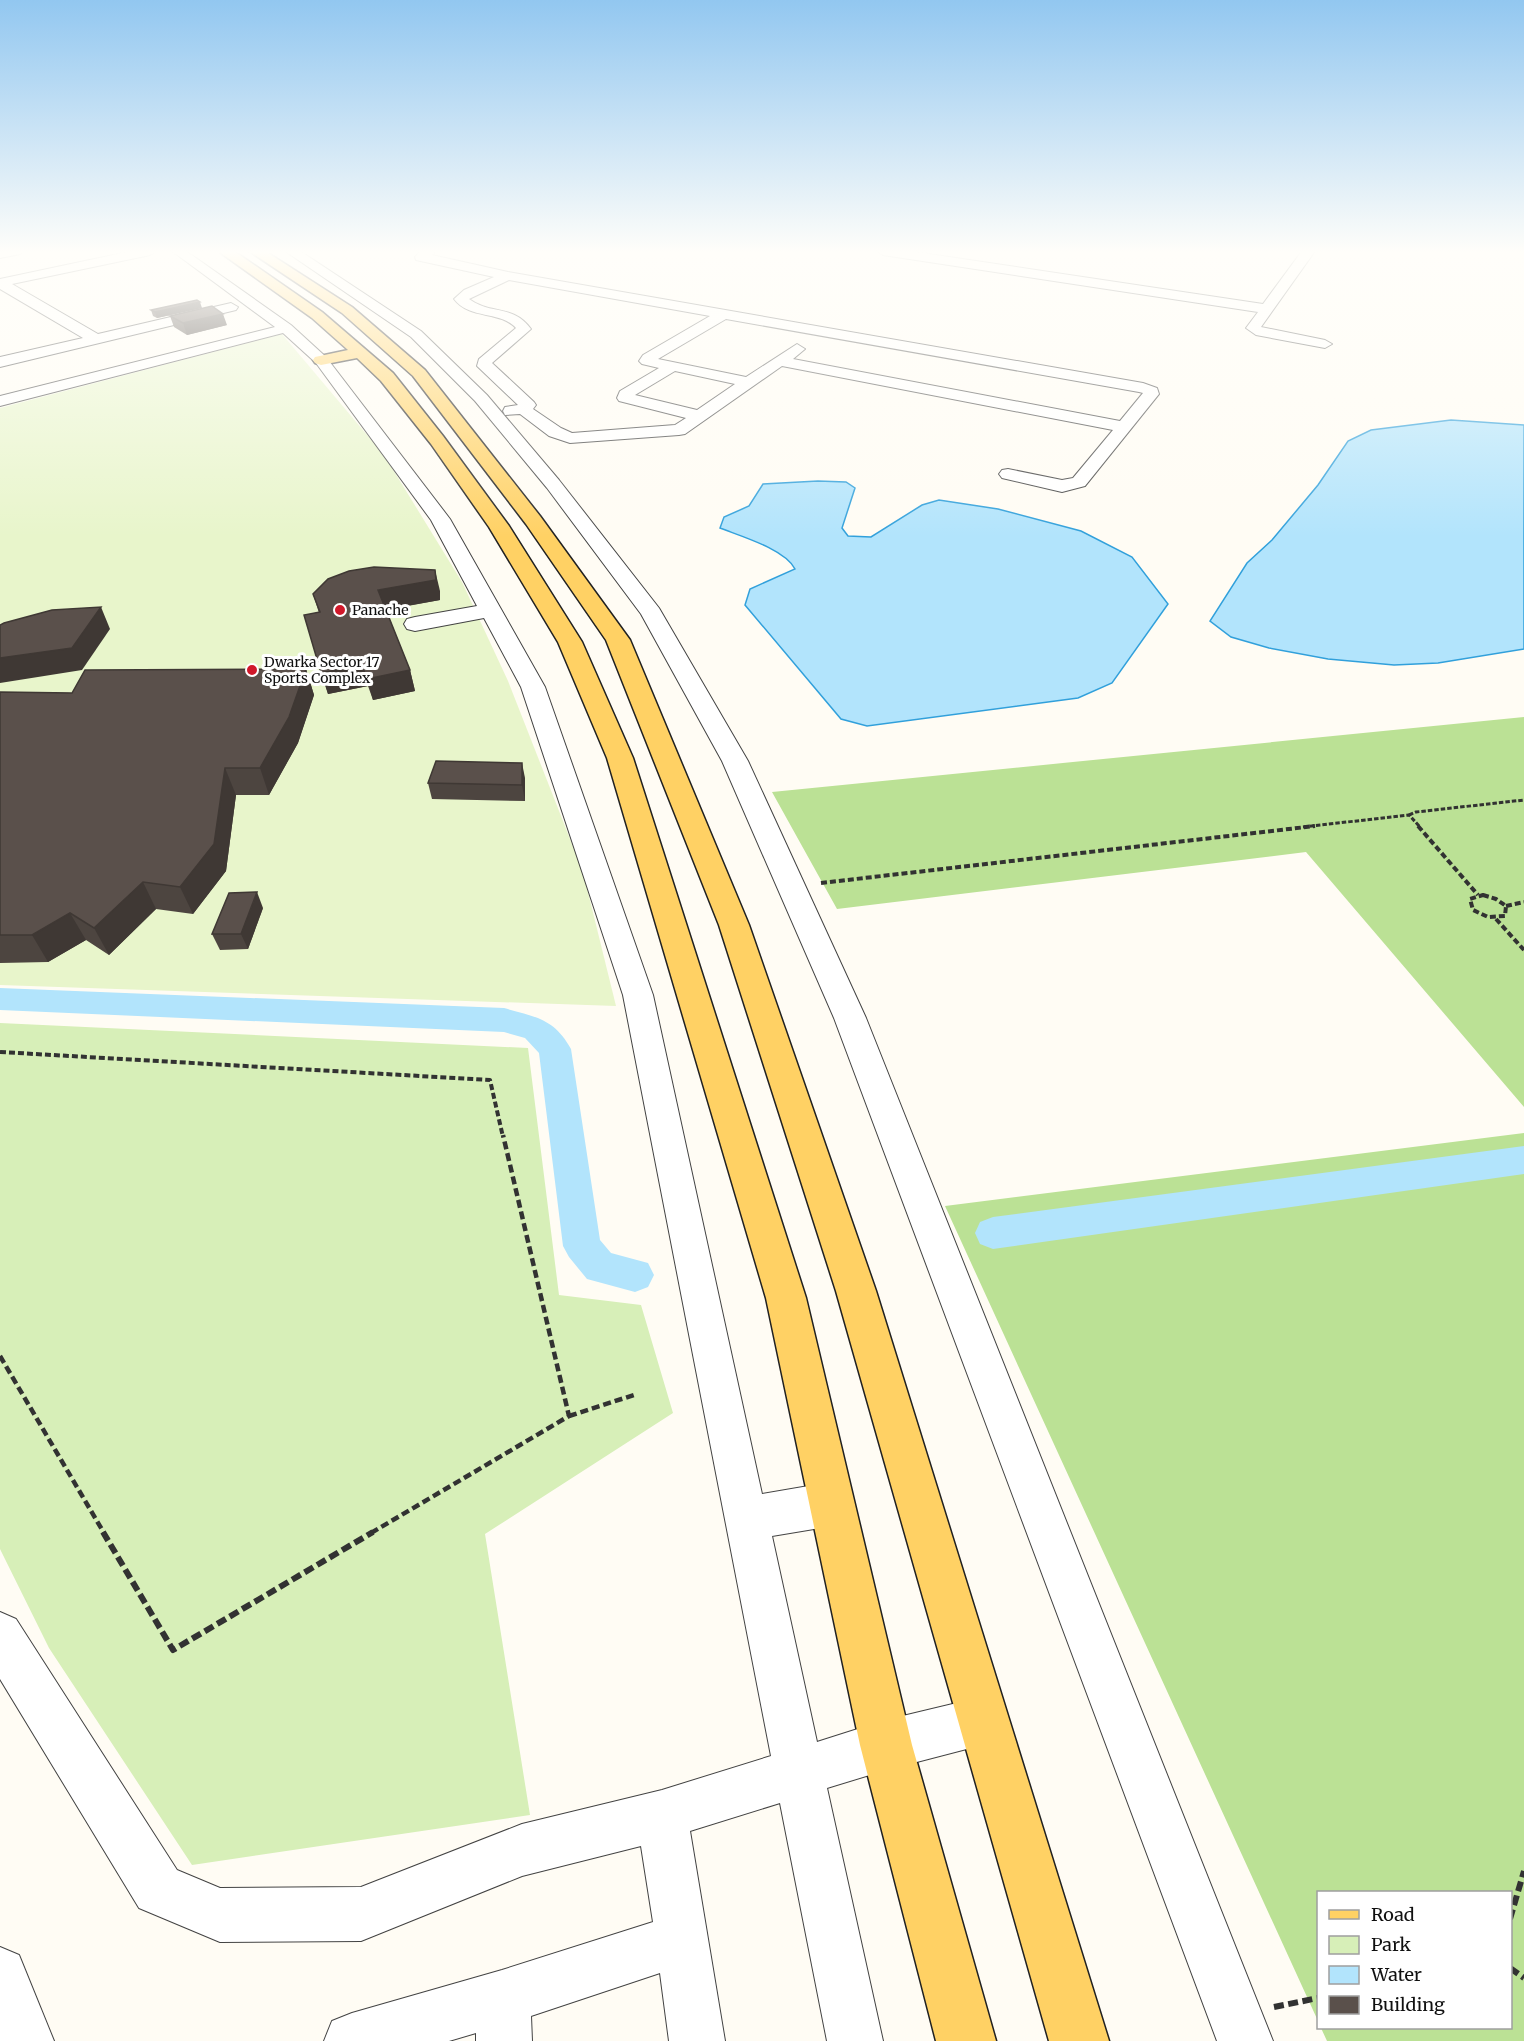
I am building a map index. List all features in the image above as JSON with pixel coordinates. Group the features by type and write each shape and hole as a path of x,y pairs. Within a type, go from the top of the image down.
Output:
{"main road":[{"path":"352,346 387,377 437,440 499,526 570,642 620,758 786,1298 886,1745 966,2041"},
{"path":"388,346 419,374 533,520 618,640 734,925 856,1291 1079,2041"},
{"path":"321,360 360,353"}],"street":[{"path":"0,362 65,346"},
{"path":"0,401 214,346"},
{"path":"306,346 321,360 440,519 533,687 638,995 855,2041"},
{"path":"428,346 481,398 555,432 577,439 671,431 684,427 802,346"},
{"path":"503,346 491,355 484,364 528,405 509,411"},
{"path":"668,346 648,358 647,362 749,382"},
{"path":"789,346 799,348"},
{"path":"902,346 1151,391 1151,394 1079,482 1062,486 1008,474"},
{"path":"780,361 1124,427"},
{"path":"670,368 626,394 625,398 700,416"},
{"path":"8,377 32,392"},
{"path":"509,411 554,484 651,613 735,761 850,1018 1245,2041"},
{"path":"415,624 490,610"},
{"path":"746,1519 832,1503"},
{"path":"0,1635 158,1889 220,1915 361,1914 522,1850 662,1815 886,1745 982,1721"},
{"path":"662,1815 697,2041"},
{"path":"352,2041 503,2020 683,1939"},
{"path":"0,1974 26,2041"}],"path":[{"path":"791,886 1524,800"},
{"path":"1409,815 1478,895 1496,899 1506,906 1505,916 1495,918 1483,916 1470,906 1470,899 1478,895"},
{"path":"1506,906 1524,902"},
{"path":"1495,918 1524,950"},
{"path":"0,1052 490,1080 569,1416"},
{"path":"0,1356 173,1650 569,1416 637,1394"},
{"path":"1512,1912 1524,1871"}],"green space":[{"name":"Dwarka Sector 17 Sports Complex","path":"235,346 292,346 384,455 462,582 508,681 583,872 616,1006 0,985 0,408"},
{"path":"1524,717 1524,1107 1306,852 837,909 772,792"},
{"path":"0,1023 528,1048 559,1295 641,1305 673,1413 485,1534 530,1815 192,1865 49,1648 0,1549"},
{"path":"1524,1133 1524,2041 1327,2041 1321,2029 1512,2029 1512,1891 1317,1891 1317,2019 945,1206"}],"water":[{"path":"1451,420 1524,425 1524,649 1438,663 1394,665 1328,659 1269,648 1231,637 1210,621 1247,563 1272,540 1318,485 1348,441 1371,430"},
{"path":"846,482 855,488 842,528 848,536 871,537 922,505 939,500 998,509 1081,531 1132,557 1168,604 1112,683 1078,698 867,726 841,719 745,605 750,589 795,569 782,555 772,549 720,528 724,517 749,506 763,484"}],"building":[{"path":"374,567 435,570 436,580 378,590 410,670 367,679 362,665 321,673 304,615 320,612 313,594 328,579 349,571"},
{"path":"101,607 72,648 0,658 0,625 52,610"},
{"path":"306,669 289,717 260,768 225,768 214,844 180,887 143,882 94,928 70,913 32,935 0,935 0,692 72,693 85,670"},
{"path":"436,761 522,763 522,785 428,783"},
{"path":"257,892 241,934 212,934 229,893"}],"waterway":[{"path":"0,999 504,1020 536,1029 555,1049 582,1246 600,1267 635,1275"},
{"path":"993,1233 1524,1160"}],"place":[{"name":"Panache","path":"340,610"},
{"name":"Dwarka Sector 17 Sports Complex","path":"252,670"}]}
